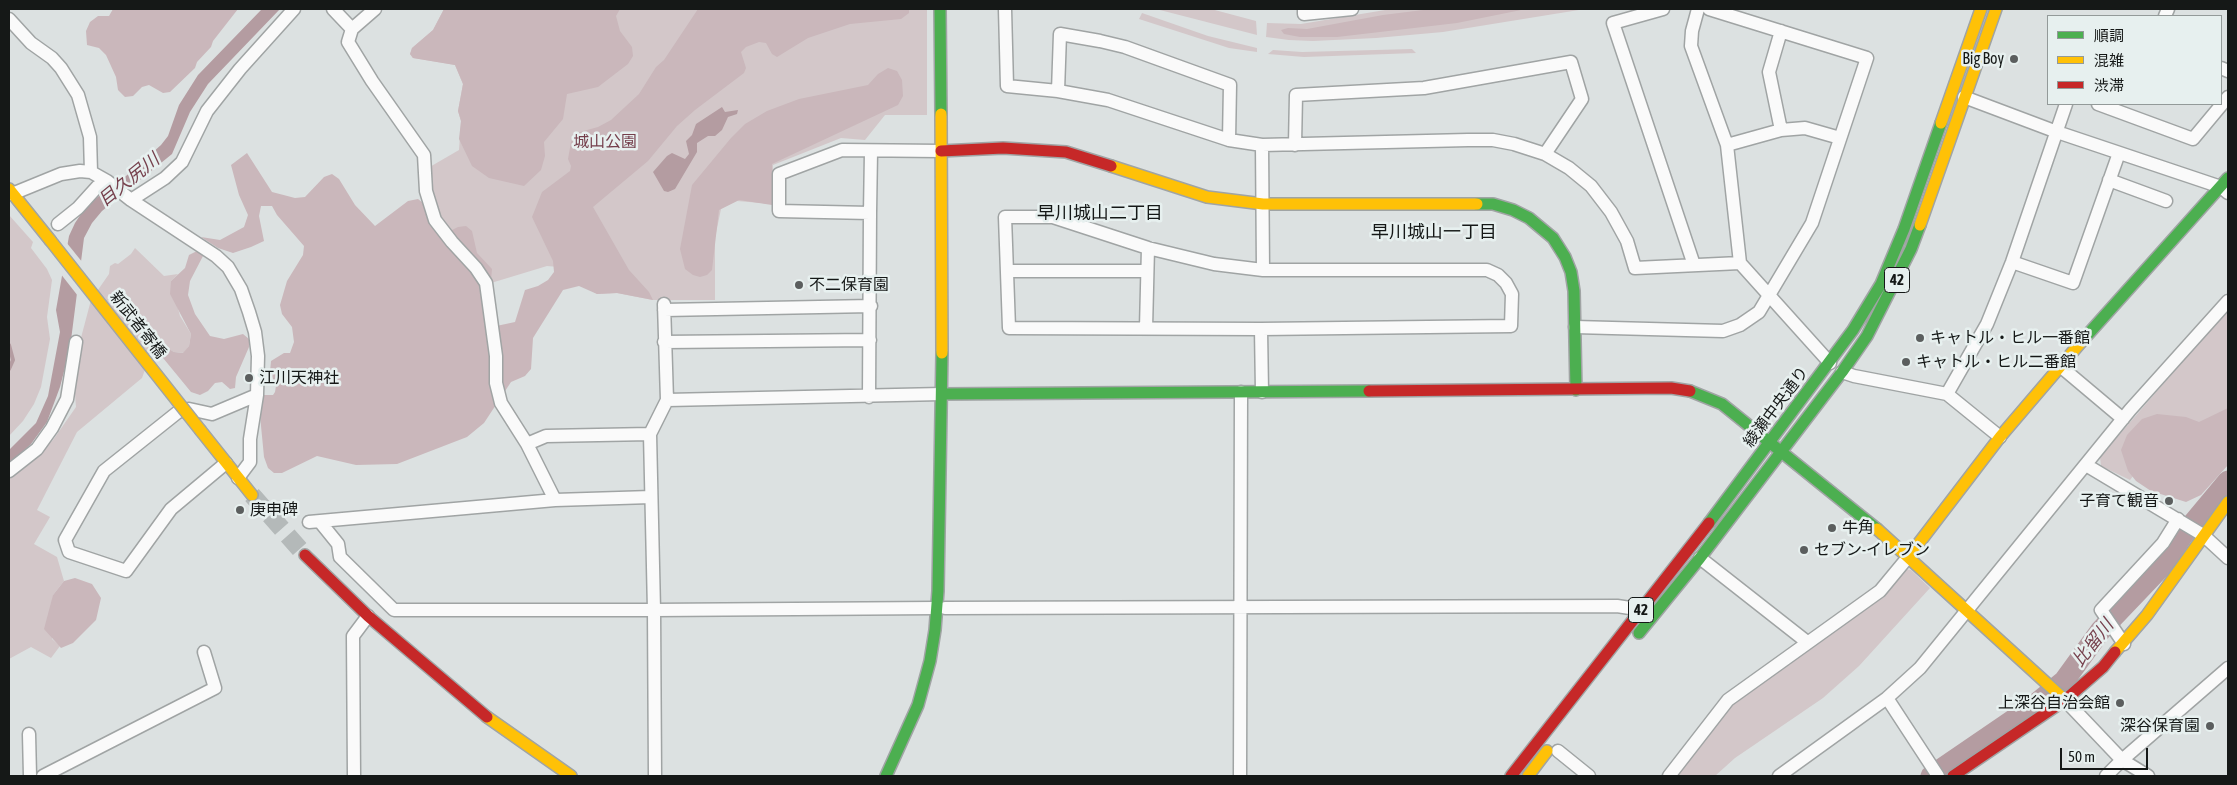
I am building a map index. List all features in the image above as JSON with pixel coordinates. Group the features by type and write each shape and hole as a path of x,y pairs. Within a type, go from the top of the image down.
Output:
{"street":[{"path":"129,198 165,178 182,162 207,110 240,69 294,9"},
{"path":"332,9 352,29"},
{"path":"375,9 352,29 348,42 372,81 424,155 426,191 436,220 486,283 496,356 496,383 501,402 527,444 555,500"},
{"path":"890,776 909,749 927,707 939,659 940,608 945,546 941,499 940,9"},
{"path":"1005,9 1007,86 1058,91 1108,100 1229,140 1262,145 1493,140 1514,144 1545,154 1569,168 1591,186 1611,212 1627,241 1635,268 1740,263"},
{"path":"1304,9 1304,14 1352,9"},
{"path":"1662,9 1613,23 1694,264"},
{"path":"1698,9 1692,31 1691,46 1727,145 1740,263 1830,363"},
{"path":"1575,327 1723,331 1740,325 1759,312 1812,223 1867,58 1709,9"},
{"name":"綾瀬中央通り","path":"1511,776 1736,489 1853,330 1881,284 1904,229 1981,9"},
{"name":"綾瀬中央通り","path":"1630,645 1700,558 1842,372 1867,336 1911,249 1996,9"},
{"path":"9,19 31,43 52,58 61,68 78,95 90,137 91,172"},
{"path":"1781,31 1769,72 1781,130"},
{"path":"1058,91 1060,34 1100,40 1125,47 1230,85 1229,140"},
{"path":"1295,145 1296,95 1424,88 1570,62 1582,99 1545,154"},
{"path":"1669,776 1728,700 1880,591 2000,437 2060,366 2226,186 2119,152 2059,127 1964,98"},
{"path":"1947,394 1987,324 2012,262 2066,105"},
{"path":"2101,105 2194,140 2222,105"},
{"path":"1727,145 1781,130 1805,128 1840,138"},
{"path":"1262,145 1263,270"},
{"path":"870,213 779,211 779,174 842,150 871,152 1004,148 1066,152 1207,197 1263,204 1493,204 1513,210 1529,218 1552,238 1565,256 1571,272 1574,291 1576,390"},
{"path":"870,397 871,152"},
{"path":"2012,262 2073,283 2119,152"},
{"path":"10,193 61,174 80,171 91,172 108,181 129,198 216,256 228,267 234,275 249,312 255,332 258,356 257,395 250,439 250,462 238,478"},
{"path":"2109,180 2166,200"},
{"path":"58,224 78,208 97,187 108,181"},
{"name":"新武者寄橋","path":"10,193 50,240 252,495"},
{"path":"1006,217 1053,217 1148,248 1214,264 1263,270 1487,270 1498,275 1506,282 1512,294 1512,326 1261,329 1009,328 1006,217"},
{"path":"1146,328 1148,248"},
{"path":"1007,271 1146,271"},
{"path":"1780,776 1887,698 1920,668 2123,420 2228,301"},
{"path":"655,776 650,434 668,400 664,342 664,307 871,306"},
{"path":"1261,329 1262,392"},
{"path":"664,342 870,340"},
{"path":"9,471 37,448 52,428 67,399 76,342"},
{"path":"2060,366 2123,420"},
{"path":"1842,372 1947,394 2000,437"},
{"path":"668,400 942,394 1671,388 1688,390 1722,404 1909,556 2062,697 2122,760 2148,776"},
{"path":"1240,392 1240,776"},
{"path":"226,463 171,509 126,571 69,552 65,540 104,471 178,412 189,410 212,414 257,395"},
{"path":"527,444 546,436 650,434"},
{"path":"2086,466 2190,527 2228,558"},
{"path":"651,497 555,500 315,522 338,544 340,557 394,610 1617,606 1630,608 1638,613"},
{"path":"2124,644 2100,610 2163,543 2228,502"},
{"path":"1952,776 2103,667 2124,644 2163,594 2190,527"},
{"path":"305,555 368,616 483,714 571,776"},
{"path":"1700,558 1807,642"},
{"path":"886,776 918,705 930,660 940,608"},
{"path":"354,776 353,636 368,616"},
{"path":"43,776 216,688 204,652"},
{"path":"2106,776 2228,668"},
{"path":"1887,698 1938,776"},
{"path":"29,734 30,776"},
{"path":"1528,776 1558,737"},
{"path":"1558,751 1589,776"}],"green space":[{"path":"113,9 238,9 213,41 211,47 197,62 195,68 170,92 163,93 149,85 142,87 133,96 125,97 118,90 116,77 106,55 99,48 87,45 86,31 90,22 98,16 109,16"},
{"name":"城山公園","path":"444,9 927,9 927,115 885,115 865,140 841,138 773,165 773,204 737,201 721,209 715,238 715,300 653,300 617,293 597,294 559,267 547,266 491,283 435,212 428,168 459,150 461,121 458,111 463,84 455,65 413,58 410,54 412,48 433,30"},
{"path":"444,9 620,9 616,16 620,31 632,47 633,56 628,64 598,87 567,94 563,119 544,142 545,156 541,170 524,186 489,178 472,166 459,139 461,121 458,111 463,84 455,65 413,58 410,54 412,48 433,30"},
{"path":"698,9 909,9 909,13 901,19 850,24 808,38 777,57 772,54 766,43 759,42 746,47 741,52 746,68 744,73 695,110 677,126 648,161 593,207 629,270 649,292 653,300 617,293 597,294 579,286 563,290 533,338 531,369 525,376 511,382 484,423 467,437 397,464 356,465 317,456 282,473 274,473 268,468 264,457 259,405 264,395 273,395 275,392 276,386 270,372 271,361 284,353 290,353 294,342 292,327 282,314 280,305 287,281 303,255 304,246 277,215 272,206 261,206 259,216 264,241 251,247 233,253 218,248 201,237 220,240 244,227 248,215 239,195 231,165 247,153 272,192 295,198 305,197 324,177 332,174 339,179 355,205 375,226 408,201 418,199 432,210 450,231 466,226 472,231 477,253 492,269 487,328 515,322 525,290 538,286 548,280 554,272 553,261 532,217 542,192 570,171 571,166 568,159 571,142 576,133 598,127 611,120 639,94"},
{"path":"1156,9 1211,9 1256,21 1257,35"},
{"path":"1391,9 1585,9 1443,32 1376,38 1313,41 1266,37 1267,23 1301,24"},
{"path":"1431,9 1526,9 1457,23 1337,37 1300,37 1284,34 1281,30 1288,28 1307,29 1383,15"},
{"path":"1142,13 1208,36 1257,48 1257,52 1229,48 1139,19"},
{"path":"1412,49 1416,53 1304,57 1268,54 1273,50 1302,52"},
{"path":"888,68 897,71 902,80 903,96 898,105 772,164 772,205 739,200 719,210 712,270 707,275 700,277 693,275 685,269 680,249 692,185 745,124 767,111 799,99 868,85 878,74"},
{"path":"9,215 33,242 31,248 47,269 52,280 47,317 50,339 41,387 34,404 23,421 9,436"},
{"path":"135,248 164,276 178,274 171,281 180,316 191,334 189,346 184,353 174,352 155,342 142,378 77,432 37,510 50,517 34,544 57,557 64,581 53,595 52,639 60,646 51,658 31,647 9,659 9,479 53,440 76,407 73,368 91,300 109,274 110,266 115,263 118,264 131,254"},
{"path":"197,251 203,256 190,281 188,295 195,314 210,336 224,339 243,334 249,339 249,347 236,377 235,388 230,389 222,382 215,383 208,391 200,395 191,392 154,347 155,341 174,352 183,353 189,346 191,334 170,294 171,281 185,268 189,255"},
{"path":"2228,309 2228,459 2151,453 2130,480 2101,466 2100,457"},
{"path":"2228,408 2228,465 2201,495 2186,502 2151,491 2136,481 2128,471 2121,450 2127,435 2142,419 2157,414 2186,417 2199,422"},
{"path":"1903,569 1911,570 1930,588 1859,666 1823,698 1735,758 1715,776 1673,776 1722,712"},
{"path":"75,578 92,584 101,598 96,620 73,643 61,648 44,629 53,595 64,581"}],"water":[{"name":"目久尻川","path":"262,9 280,9 208,84 190,112 172,154 102,211 92,223 84,238 70,348 60,387 47,422 31,444 9,464 9,450 36,423 48,396 60,332 56,310 69,236 75,223 87,205 126,176 161,145 168,136 179,105 198,75"},
{"path":"722,107 725,112 738,110 737,114 728,117 722,130 715,136 708,136 697,143 697,152 675,189 668,192 664,191 653,172 672,153 685,159 689,154 686,141 692,135 696,124"}],"pier":[{"path":"66,242 83,263 78,296 60,273"}],"waterway":[{"path":"9,345 13,360 9,369"},
{"name":"比留川","path":"1931,776 2032,707 2064,681 2101,630 2163,565 2183,535 2228,481"}],"tunnel":[{"path":"252,495 305,555"}],"traffic: fast":[{"path":"940,9 941,114"},
{"path":"1709,523 1853,330 1881,284 1904,229 1941,123"},
{"path":"2082,341 2228,178"},
{"path":"1477,204 1493,204 1513,210 1529,218 1553,238 1565,257 1571,272 1574,291 1576,390"},
{"path":"1639,633 1700,558 1842,372 1867,336 1911,249 1920,225"},
{"path":"886,776 918,705 930,661 935,630 938,591 942,353"},
{"path":"942,394 1369,391"},
{"path":"1690,391 1722,404 1877,529"}],"traffic: slow":[{"path":"1941,123 1981,9"},
{"path":"1920,225 1996,9"},
{"path":"941,114 942,353"},
{"path":"1111,166 1207,197 1263,204 1477,204"},
{"path":"9,189 50,240"},
{"path":"50,240 201,431"},
{"path":"1909,556 2000,437 2082,341"},
{"path":"201,431 252,495"},
{"path":"2115,652 2147,615 2228,502"},
{"path":"1877,529 2065,700"},
{"path":"487,717 571,776"},
{"path":"1528,776 1547,751"}],"traffic: jam":[{"path":"941,151 1003,148 1066,152 1111,166"},
{"path":"1369,391 1671,388 1690,391"},
{"path":"1511,776 1709,523"},
{"path":"305,555 368,616 487,717"},
{"path":"1953,776 2065,700 2103,667 2115,652"}],"place":[{"name":"Big Boy","path":"2014,59"},
{"name":"不二保育園","path":"799,285"},
{"name":"キャトル・ヒル一番館","path":"1920,338"},
{"name":"キャトル・ヒル二番館","path":"1906,362"},
{"name":"江川天神社","path":"249,378"},
{"name":"子育て観音","path":"2169,501"},
{"name":"庚申碑","path":"240,510"},
{"name":"牛角","path":"1832,528"},
{"name":"セブン-イレブン","path":"1804,550"},
{"name":"上深谷自治会館","path":"2120,703"},
{"name":"深谷保育園","path":"2210,726"}],"district":[{"name":"早川城山二丁目","path":"1100,213"},
{"name":"早川城山一丁目","path":"1434,232"}]}
